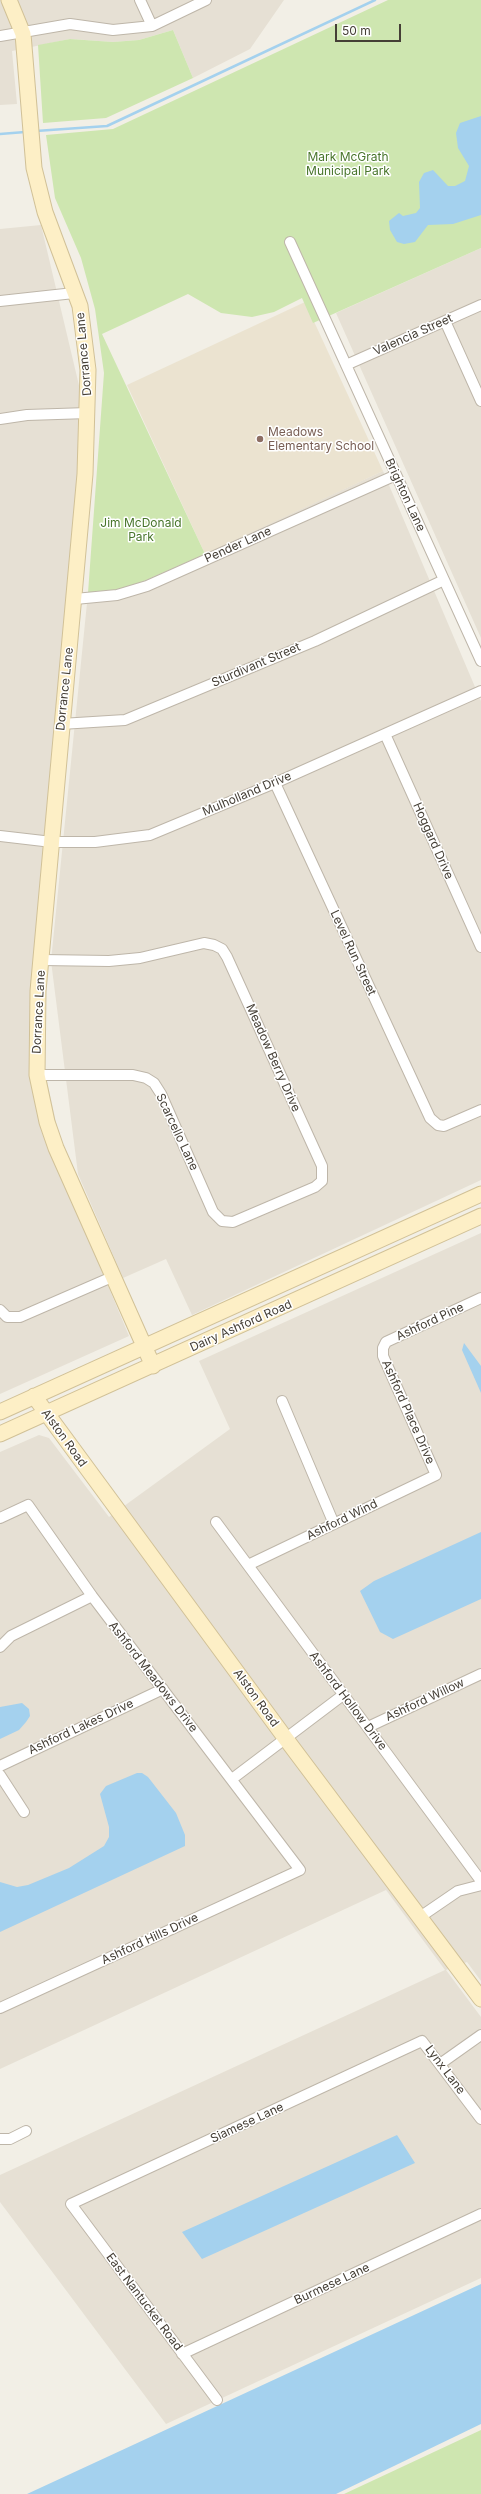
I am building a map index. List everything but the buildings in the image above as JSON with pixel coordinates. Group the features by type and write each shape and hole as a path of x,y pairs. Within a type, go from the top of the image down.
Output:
{"street":[{"name":"Dorrance Lane","path":"9,0 23,34 34,168 45,212 80,306 88,370 88,413 75,599 61,724 42,960 38,991 35,1043 37,1075 47,1122 56,1148 112,1277 153,1366"},
{"path":"140,0 152,26"},
{"path":"0,36 23,34 70,24 112,30 152,26 206,0"},
{"name":"Brighton Lane","path":"290,242 481,660"},
{"path":"0,300 74,293"},
{"name":"Valencia Street","path":"346,365 481,305"},
{"path":"445,321 481,401"},
{"path":"0,419 88,413"},
{"name":"Pender Lane","path":"75,599 117,596 147,586 396,475"},
{"name":"Sturdivant Street","path":"61,724 125,720 315,641 444,580"},
{"name":"Mulholland Drive","path":"0,836 52,842 95,842 150,835 275,783 481,691"},
{"name":"Hoggard Drive","path":"385,734 481,947"},
{"name":"Level Run Street","path":"275,783 430,1118 433,1122 444,1126 481,1110"},
{"name":"Meadow Berry Drive","path":"42,960 109,962 140,958 204,944 214,944 227,957 322,1166 323,1176 315,1187 233,1222 222,1221"},
{"name":"Scarcello Lane","path":"37,1075 133,1075 146,1078 154,1083 161,1094 213,1212 222,1221"},
{"name":"Dairy Ashford Road","path":"0,1412 398,1233 481,1194"},
{"name":"Dairy Ashford Road","path":"0,1434 153,1366 481,1216"},
{"path":"398,1233 406,1251"},
{"path":"0,1310 7,1317 20,1317 112,1277"},
{"name":"Ashford Pine","path":"383,1348 386,1342 481,1298"},
{"name":"Ashford Place Drive","path":"383,1348 383,1356 436,1475"},
{"name":"Alston Road","path":"34,1396 286,1738 481,1999"},
{"path":"282,1401 334,1524"},
{"name":"Ashford Wind","path":"248,1565 436,1475"},
{"name":"Ashford Meadows Drive","path":"0,1518 28,1505 92,1596 300,1870"},
{"name":"Ashford Hollow Drive","path":"216,1522 481,1881"},
{"path":"0,1647 11,1636 92,1596"},
{"name":"Ashford Willow","path":"368,1727 481,1674"},
{"name":"Ashford Lakes Drive","path":"0,1766 163,1689"},
{"path":"232,1779 343,1695"},
{"path":"0,1775 24,1812"},
{"name":"Ashford Hills Drive","path":"0,2008 300,1870"},
{"path":"420,1917 458,1891 481,1885"},
{"path":"440,2064 481,2035"},
{"name":"Lynx Lane","path":"422,2041 481,2119"},
{"name":"Siamese Lane","path":"71,2204 422,2041"},
{"path":"0,2139 10,2139 26,2131"},
{"name":"East Nantucket Road","path":"71,2204 217,2400"},
{"name":"Burmese Lane","path":"182,2354 481,2214"}],"shaded area":[{"path":"0,0 284,0 250,49 193,78 173,30 139,40 113,42 70,39 12,51 17,104 0,105"},
{"path":"41,225 86,415 34,1022 74,1204 129,1336 0,1394 0,229"},
{"path":"481,248 481,638 336,313"},
{"name":"Meadows Elementary School","path":"305,302 383,471 205,554 127,385"},
{"path":"383,471 481,701 481,1180 192,1315 166,1259 123,1278 78,1174 51,961 88,593 144,581"},
{"path":"481,1233 481,1981 467,1962 446,1970 481,2017 481,2278 166,2424 0,2202 0,2175 445,1970 386,1890 0,2069 0,1452 39,1435 49,1438 109,1517 230,1429 199,1361"}],"green space":[{"name":"Mark McGrath Municipal Park","path":"388,0 481,0 481,248 313,323 302,298 274,312 252,317 221,313 188,294 102,334 205,554 144,581 115,591 88,593 104,373 95,309 81,258 55,198 46,135 113,129"},
{"path":"173,30 193,78 106,118 43,123 38,45 70,39 113,42 139,40"},
{"path":"481,2430 481,2494 344,2494"}],"water":[{"path":"481,116 481,215 453,224 428,225 415,242 404,244 397,242 390,230 389,221 399,213 403,216 416,213 420,208 419,182 424,173 433,170 448,186 455,186 465,181 469,166 458,148 456,133 460,123"},
{"path":"464,1343 481,1366 481,1393 462,1350"},
{"path":"481,1532 481,1599 393,1639 380,1632 360,1591 374,1581"},
{"path":"22,1703 29,1709 30,1716 19,1730 0,1739 0,1707"},
{"path":"137,1773 142,1773 148,1777 176,1813 185,1835 185,1846 0,1932 0,1882 17,1887 28,1885 69,1868 104,1846 109,1837 109,1827 100,1794 106,1786"},
{"path":"397,2135 415,2163 202,2259 182,2232"},
{"path":"481,2284 481,2424 336,2494 27,2494"}],"waterway":[{"path":"36,131 107,126 375,0"},
{"path":"0,134 25,132"}],"place":[{"name":"Meadows Elementary School","path":"260,439"}],"park label":[{"name":"Jim McDonald Park","path":"141,530"}]}
